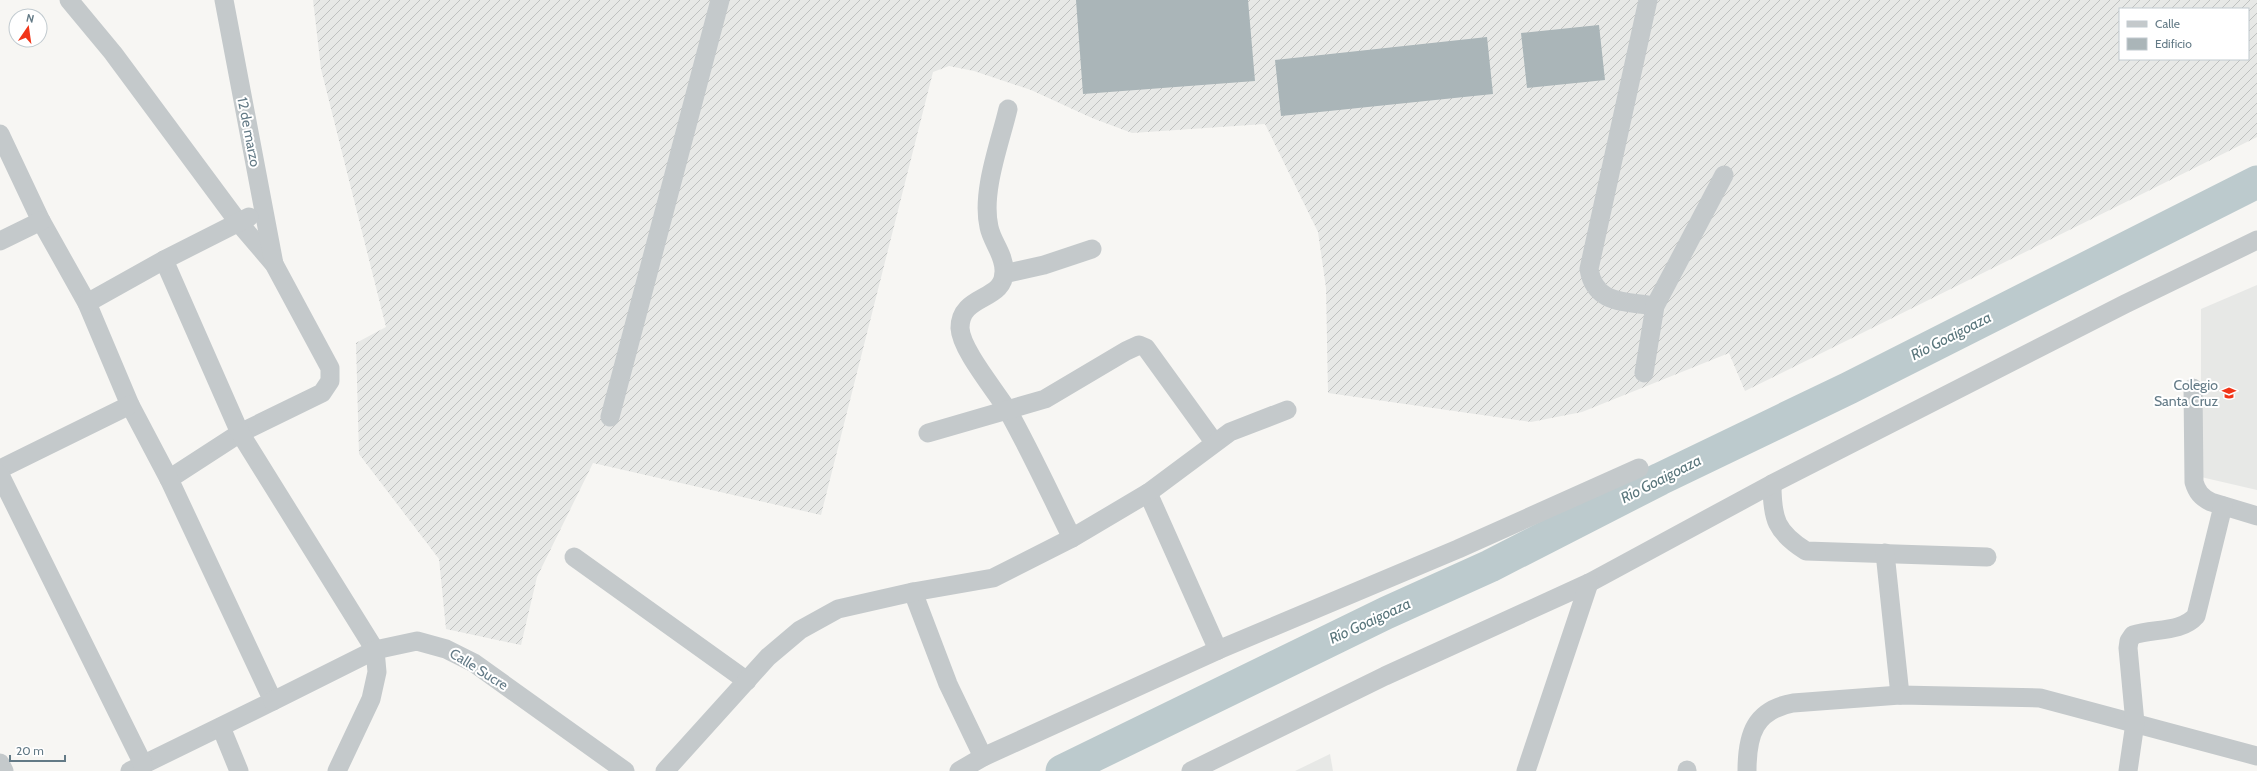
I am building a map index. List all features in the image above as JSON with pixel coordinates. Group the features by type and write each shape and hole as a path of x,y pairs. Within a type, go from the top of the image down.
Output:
{"street":[{"path":"69,0 113,53 239,223 274,264 330,368 330,382 322,393 240,433 168,479"},
{"name":"12 de marzo","path":"224,0 274,264"},
{"path":"610,417 720,0"},
{"path":"1648,0 1589,269 1591,282 1606,297 1655,306"},
{"path":"1008,109 990,180 987,209 989,228 998,246 1004,274 995,291 967,307 963,312 960,329 969,351 1008,411 1072,538"},
{"path":"0,134 42,221 87,303 130,405 168,479 273,701"},
{"path":"1644,373 1655,306 1724,175"},
{"path":"87,303 164,260 239,223 264,208"},
{"path":"0,241 42,221"},
{"path":"1191,771 1385,676 1589,583 1772,484 2125,304 2257,240"},
{"path":"1004,274 1044,265 1092,249"},
{"path":"164,260 240,433 375,650 378,672 371,699 337,771"},
{"path":"928,433 1045,399 1126,351 1139,346 1146,348 1214,442"},
{"path":"2193,388 2194,482 2196,488 2204,499 2257,516"},
{"path":"0,469 130,405"},
{"path":"665,771 768,657 800,630 838,609 913,592 993,578 1072,538 1148,493 1214,442 1230,432 1287,410"},
{"path":"958,771 983,757 1218,650 1458,549 1639,468"},
{"path":"0,475 136,768"},
{"path":"1772,484 1772,511 1780,527 1790,541 1806,551 1988,557"},
{"path":"1148,493 1218,650"},
{"path":"2128,771 2135,723 2129,641 2133,635 2190,623 2196,616 2223,506"},
{"path":"1885,553 1900,695"},
{"path":"574,557 747,681"},
{"path":"1526,771 1589,583"},
{"path":"913,592 948,684 983,757"},
{"name":"Calle Sucre","path":"136,768 221,728 375,650 417,641 446,649 474,663 625,771"},
{"path":"1747,771 1749,745 1756,726 1768,711 1777,706 1794,703 1900,695 2040,698 2257,756"},
{"path":"221,728 239,771"},
{"path":"0,763 4,771"}],"shaded area":[{"path":"313,0 2257,0 2257,137 1745,391 1729,353 1582,412 1531,422 1328,393 1326,288 1318,232 1265,124 1132,133 1092,118 1031,90 974,71 949,66 933,72 821,515 593,463 537,577 521,645 446,629 439,559 359,454 356,343 386,327 321,69"},
{"name":"Colegio Santa Cruz","path":"2257,285 2257,490 2201,477 2201,309"},
{"path":"1330,754 1333,771 1295,771"}],"building":[{"path":"1076,0 1248,0 1255,81 1083,94"},
{"path":"1599,25 1605,80 1527,88 1521,33"},
{"path":"1487,37 1493,94 1281,116 1275,60"}],"waterway":[{"name":"Río Goaigoaza","path":"1062,771 1386,613 1490,566 1660,479 1849,388 2257,182"}],"place":[{"name":"Colegio Santa Cruz","path":"2229,393"}]}
